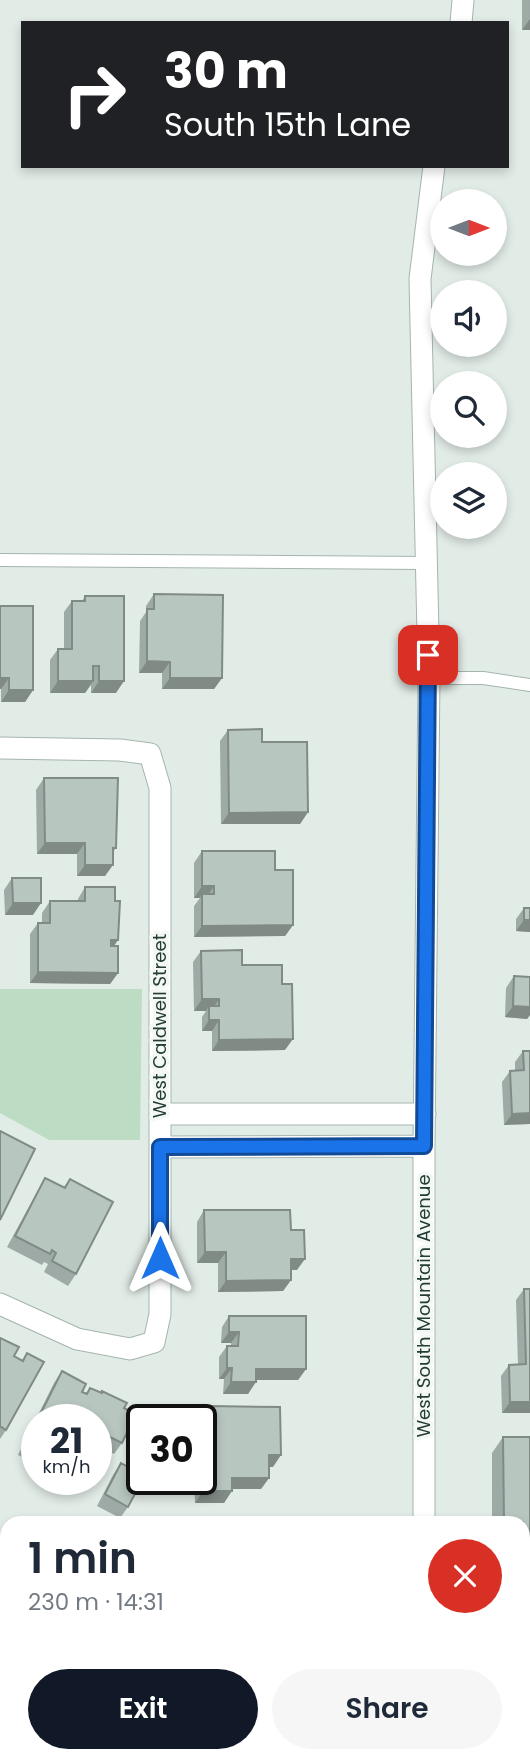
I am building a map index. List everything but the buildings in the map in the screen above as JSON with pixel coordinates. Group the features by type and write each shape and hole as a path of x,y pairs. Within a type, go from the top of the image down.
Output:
{"street":[{"path":"461,21 463,0"},
{"name":"West South Mountain Avenue","path":"424,1516 424,1146 429,678 420,279 434,168"},
{"name":"West Caldwell Street","path":"0,748 120,750 150,754 160,788 160,1314 154,1342 130,1349 77,1339 0,1304"},
{"path":"311,1114 311,1146"},
{"path":"160,1115 425,1114"},
{"path":"160,1147 424,1146"}],"lane":[{"path":"0,560 426,563"},
{"path":"429,678 483,678 530,685"}],"green space":[{"path":"0,989 142,989 140,1140 49,1140 0,1113"}],"route":[{"path":"160,1258 160,1147 424,1146 428,655"}]}
